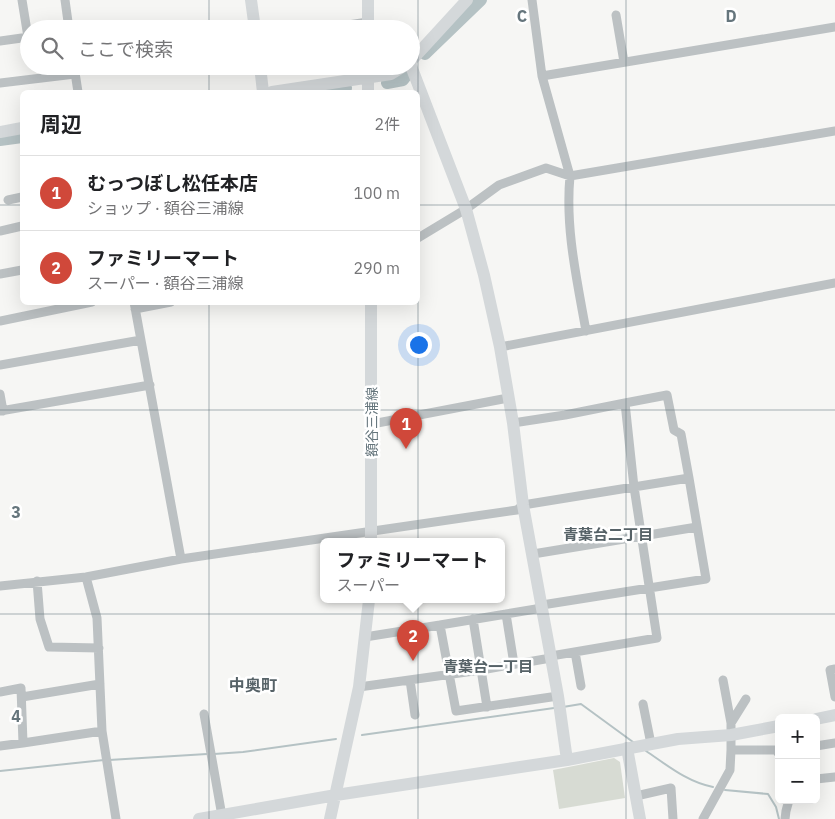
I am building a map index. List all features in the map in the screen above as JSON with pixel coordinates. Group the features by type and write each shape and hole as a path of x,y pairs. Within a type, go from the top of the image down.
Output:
{"street":[{"path":"22,0 25,20"},
{"path":"65,0 68,20"},
{"path":"251,0 254,20"},
{"path":"368,0 368,20"},
{"path":"420,51 467,0"},
{"path":"532,0 542,76 570,176 570,233 586,331"},
{"path":"616,15 624,62"},
{"path":"542,76 835,28"},
{"path":"0,41 20,38"},
{"path":"0,83 46,75"},
{"path":"76,75 78,90"},
{"path":"261,75 263,90"},
{"path":"282,90 354,75"},
{"path":"368,75 368,90"},
{"path":"414,75 466,210 484,275 500,348 513,423 523,506 551,656 567,760"},
{"path":"0,132 20,128"},
{"path":"420,237 466,210 499,185 546,168 570,176 835,131"},
{"path":"8,200 20,197"},
{"path":"0,231 20,226"},
{"path":"0,274 20,270"},
{"path":"500,348 835,282"},
{"path":"0,321 77,305"},
{"name":"額谷三浦線","path":"371,305 372,536"},
{"path":"135,306 181,560"},
{"path":"0,365 141,340"},
{"path":"0,394 2,411 150,385"},
{"path":"365,637 536,609 542,605 706,579 681,434 674,430 667,395 513,423"},
{"path":"372,424 508,398"},
{"path":"359,687 481,670 657,638 634,487 625,403"},
{"path":"356,538 517,510 523,506 689,478"},
{"path":"533,554 697,526"},
{"path":"0,586 86,577 181,560 320,543"},
{"path":"86,577 97,618 102,732 116,819"},
{"path":"37,581 40,619 49,647 99,648"},
{"path":"330,819 359,687 369,603"},
{"path":"506,614 514,664"},
{"path":"473,619 487,708"},
{"path":"440,625 456,711 559,703"},
{"path":"575,652 581,686"},
{"path":"835,669 830,670 835,697"},
{"path":"410,680 415,714"},
{"path":"703,819 730,770 731,729 723,680"},
{"path":"22,697 100,684"},
{"path":"0,692 21,688 24,743"},
{"path":"731,729 746,699"},
{"path":"640,819 636,796 638,746 643,704"},
{"path":"204,714 222,816"},
{"path":"820,718 835,715"},
{"path":"199,819 336,795 567,760 731,729 775,726"},
{"path":"0,746 102,732"},
{"path":"820,745 835,742"},
{"path":"731,750 775,750"},
{"path":"820,778 835,777"},
{"path":"636,796 674,787 673,819"},
{"path":"785,819 788,804"}],"shaded area":[{"path":"614,758 620,762 625,798 559,809 553,770"}],"waterway":[{"path":"425,54 481,0"},
{"path":"387,83 403,80 406,76"},
{"path":"330,90 346,88"},
{"path":"0,140 20,137"},
{"path":"563,707 581,704 633,742"},
{"path":"362,735 554,708"},
{"path":"214,754 243,752 336,739"},
{"path":"646,751 686,777 713,787"},
{"path":"109,760 207,754"},
{"path":"0,771 104,760"},
{"path":"725,790 768,794 776,807 779,819"}],"place":[{"name":"むっつぼし松任本店","path":"406,449"},
{"name":"ファミリーマート","path":"413,661"}],"district":[{"name":"青葉台二丁目","path":"608,534"},
{"name":"青葉台一丁目","path":"488,666"},
{"name":"中奥町","path":"253,685"}]}
